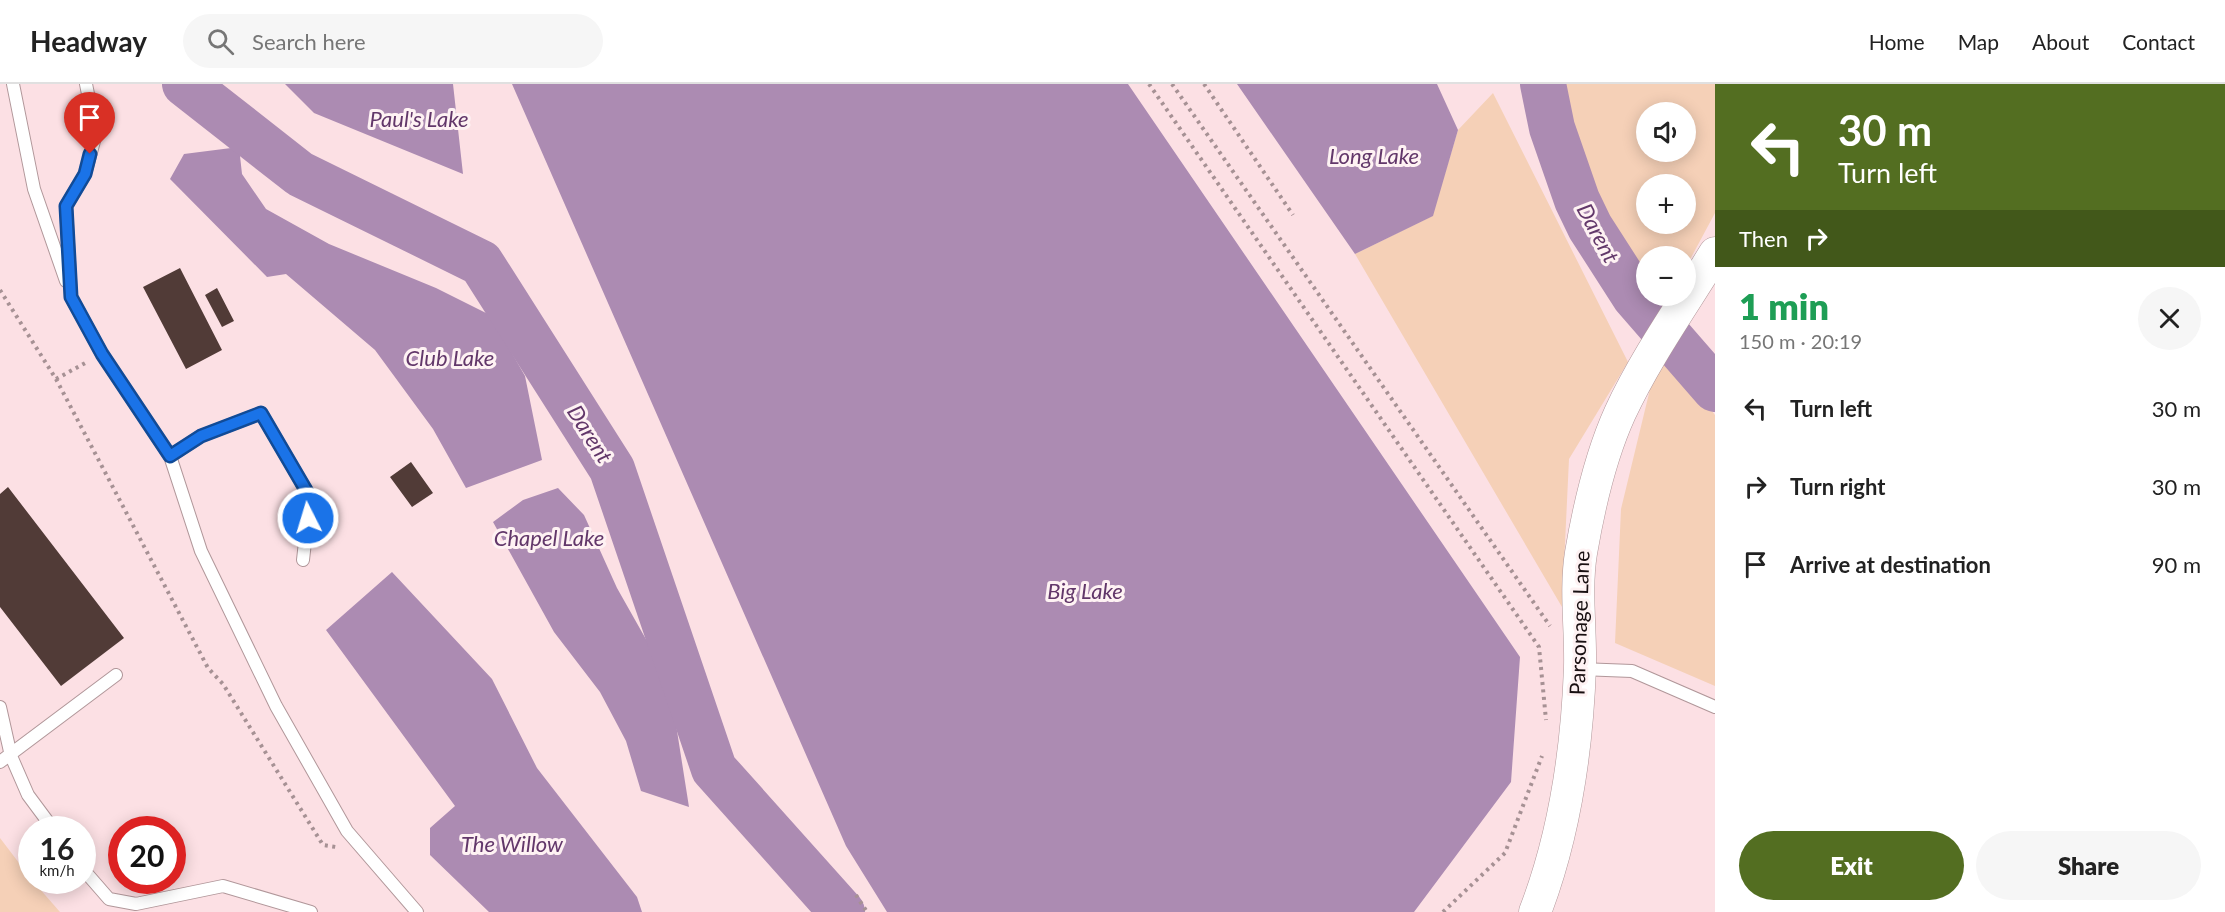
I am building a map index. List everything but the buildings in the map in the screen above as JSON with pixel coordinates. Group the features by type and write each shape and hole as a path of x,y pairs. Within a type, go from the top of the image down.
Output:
{"street":[{"name":"Parsonage Lane","path":"1535,912 1546,884 1567,803 1580,669 1580,556 1595,484 1620,415 1642,370 1715,253"}],"lane":[{"path":"13,84 34,189 71,297 102,354 170,456 201,551 276,706 347,831 417,912"},
{"path":"71,297 66,206 85,174 96,134 86,84"},
{"path":"170,456 201,436 261,413 310,497 303,560"},
{"path":"1580,669 1632,671 1715,707"},
{"path":"6,759 116,675"},
{"path":"0,708 6,759 44,816"},
{"path":"96,884 109,899 136,904 223,886 311,912"}],"path":[{"path":"1149,84 1539,647 1547,729"},
{"path":"1172,84 1553,630"},
{"path":"1204,84 1293,215"},
{"path":"0,290 56,379 208,668 223,684 323,844"},
{"path":"56,379 102,354"},
{"path":"1443,912 1505,853 1544,752"},
{"path":"856,895 867,912"}],"shaded area":[{"path":"1551,84 1715,84 1715,213 1696,248 1696,246 1636,246 1636,274 1591,211"},
{"path":"1493,93 1628,362 1569,459 1562,607 1355,254 1432,216 1458,130"},
{"path":"1670,355 1715,415 1715,686 1615,643 1621,509 1651,385"},
{"path":"0,838 18,862 18,894 44,894 60,912 0,912"}],"water":[{"name":"Paul's Lake","path":"285,84 453,84 463,174 314,113"},
{"name":"Big Lake","path":"512,84 1128,84 1520,657 1511,782 1414,912 887,912 846,846"},
{"name":"Long Lake","path":"1237,84 1437,84 1458,130 1433,216 1355,254"},
{"name":"Club Lake","path":"239,147 242,174 266,209 329,244 436,288 490,315 525,376 542,460 466,488 433,429 375,350 286,274 267,277 170,179 184,154"},
{"name":"Chapel Lake","path":"558,488 584,515 617,588 669,680 689,807 641,791 626,741 600,692 554,632 493,522 523,500"},
{"name":"The Willow","path":"392,572 492,679 537,768 637,897 642,912 489,912 430,855 430,828 455,806 326,630"}],"waterway":[{"name":"Darent","path":"185,84 300,174 481,263 612,469 714,769 842,912"},
{"name":"Darent","path":"1543,84 1552,128 1577,200 1590,227 1635,297 1715,389"}],"route":[{"path":"90,154 85,174 66,206 71,297 102,354 170,456 201,436 261,413 310,497 308,518"}]}
